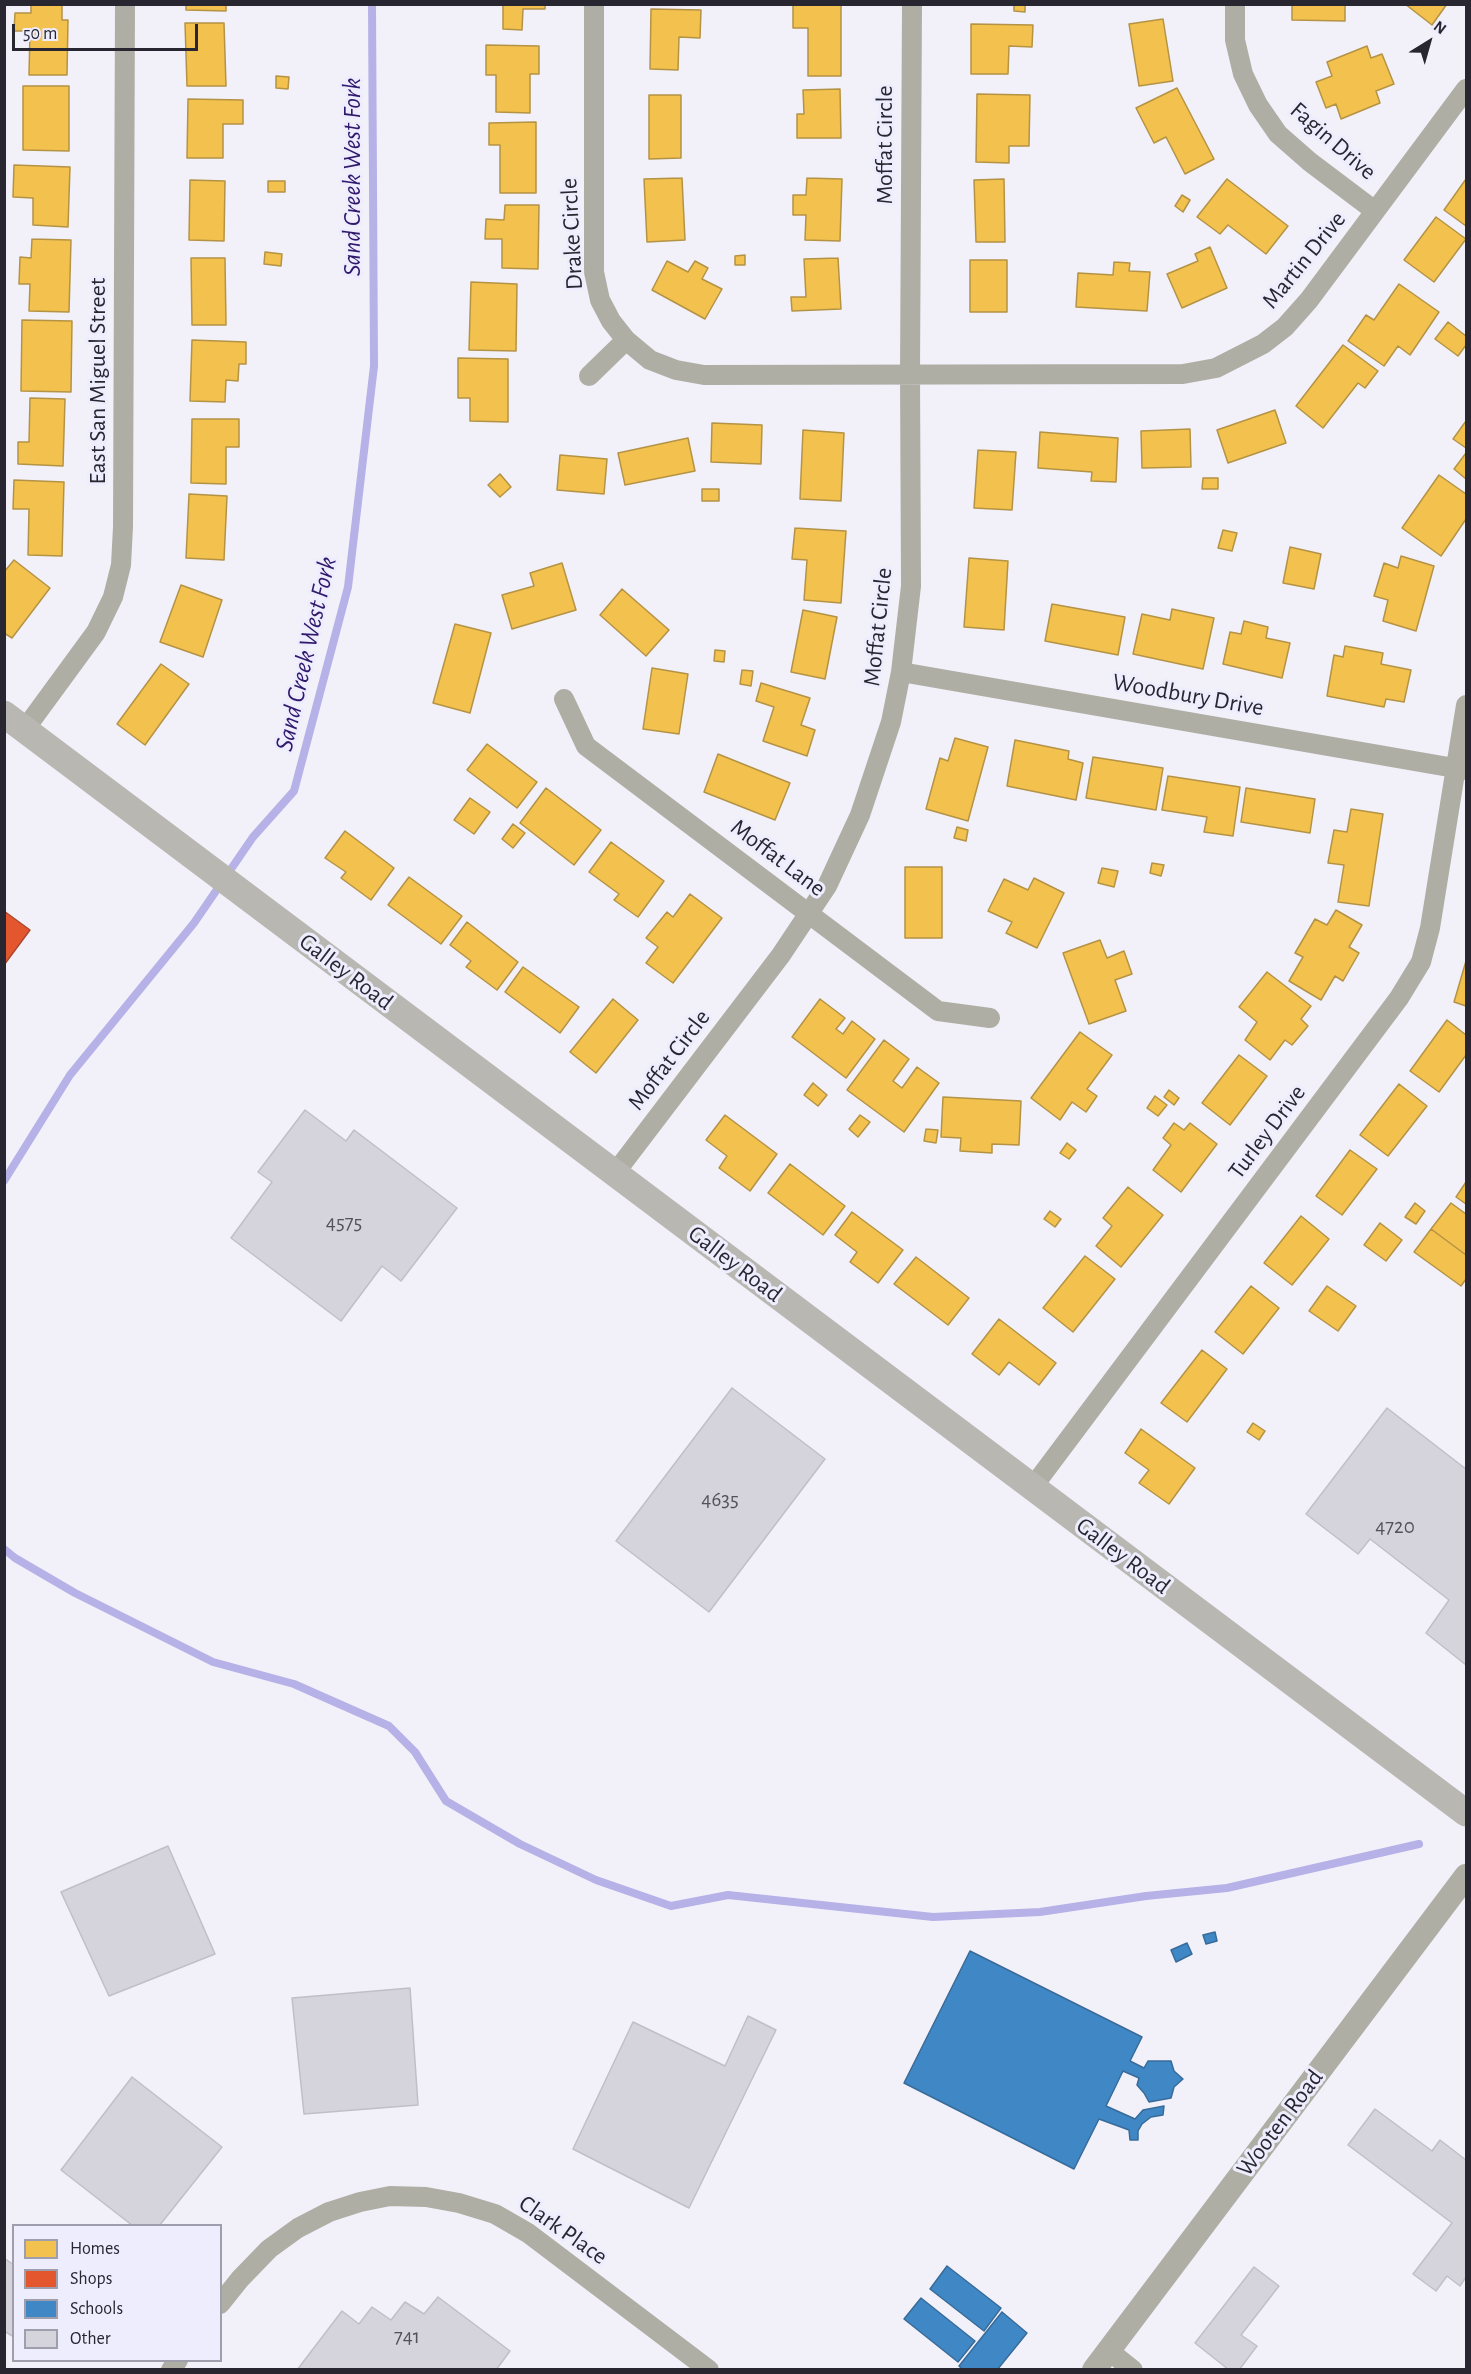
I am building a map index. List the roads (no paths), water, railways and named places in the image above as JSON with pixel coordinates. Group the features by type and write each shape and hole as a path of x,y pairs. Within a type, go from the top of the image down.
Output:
{"main road":[{"name":"Galley Road","path":"15,721 1467,1813"}],"street":[{"name":"East San Miguel Street","path":"15,721 96,632 113,597 121,565 125,4"},
{"name":"Drake Circle","path":"594,4 594,272 600,300 611,321 626,340 650,360 676,370 704,375 910,374"},
{"name":"Moffat Circle","path":"615,1173 781,955 826,886 860,815 891,722 901,672 911,586 912,4"},
{"name":"Fagin Drive","path":"1235,4 1235,40 1243,74 1258,105 1278,134 1310,162 1375,211"},
{"name":"Martin Drive","path":"910,374 1183,374 1216,368 1263,344 1285,327 1309,300 1467,89"},
{"path":"589,376 626,340"},
{"name":"Woodbury Drive","path":"901,672 1461,769"},
{"name":"Moffat Lane","path":"564,699 586,746 938,1011 990,1017"},
{"name":"Turley Drive","path":"1032,1488 1399,998 1421,962 1430,928 1461,769 1467,705"},
{"name":"Wooten Road","path":"1101,2360 1467,1876"},
{"name":"Clark Place","path":"222,2302 269,2249 298,2228 329,2212 360,2202 390,2196 426,2197 459,2203 495,2214 528,2233 709,2370"},
{"path":"1101,2360 1133,2370"}],"waterway":[{"name":"Sand Creek West Fork","path":"4,1181 70,1075 194,923 253,837 294,791 348,587 374,366 372,4"},
{"path":"4,1549 15,1558 75,1593 213,1662 294,1684 389,1726 415,1752 446,1801 520,1844 596,1880 671,1906 728,1895 933,1917 1040,1912 1146,1896 1227,1888 1419,1844"}]}
